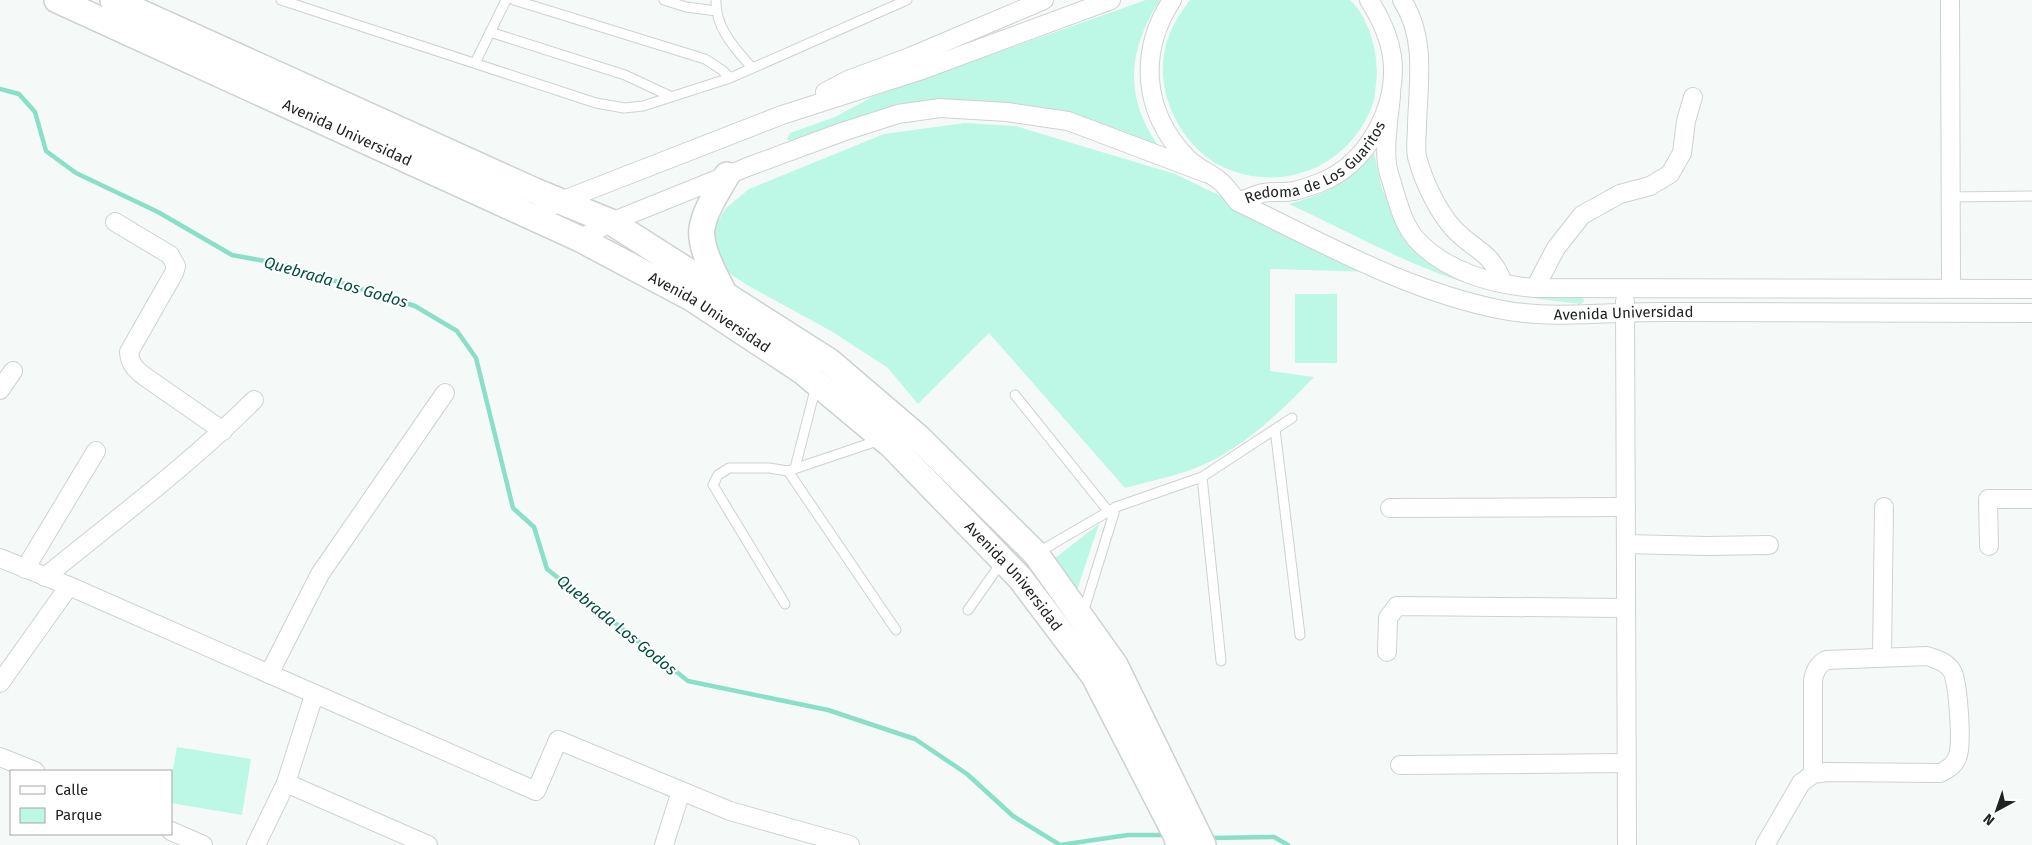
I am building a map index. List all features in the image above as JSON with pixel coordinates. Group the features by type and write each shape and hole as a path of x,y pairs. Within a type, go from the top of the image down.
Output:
{"street":[{"name":"Avenida Universidad","path":"57,0 580,239 693,299 802,371 892,446 1020,578 1094,676 1176,835 1179,845"},
{"name":"Avenida Universidad","path":"112,0 611,222 829,362 919,438 1036,554 1114,665 1201,837 1203,845"},
{"path":"782,114 848,80 912,56 1044,0"},
{"path":"531,217 561,201 782,114 919,71 1111,0"},
{"name":"Redoma de Los Guaritos","path":"1172,0 1155,34 1150,56 1149,78 1153,101 1161,122 1172,142 1188,159 1220,181 1238,202 1264,193 1293,191 1321,182 1346,168 1366,148 1381,123 1391,96 1392,57 1380,18 1369,0"},
{"path":"1402,0 1408,9 1417,32 1421,64 1417,155 1430,193 1452,228 1490,257 1498,269 1503,283"},
{"path":"1950,0 1951,288"},
{"name":"Avenida Universidad","path":"1391,96 1386,146 1387,166 1401,214 1415,238 1443,262 1474,276 1535,288 2032,289"},
{"path":"1535,288 1556,248 1582,215 1620,194 1650,186 1670,174 1682,153 1686,121 1693,97"},
{"path":"580,239 611,222 727,175 842,132 898,114 940,108 1007,112 1068,121 1206,173"},
{"path":"725,294 707,258 702,229 712,200 727,175"},
{"name":"Avenida Universidad","path":"1238,202 1361,261 1437,293 1503,310 1550,316 1625,312 2032,313"},
{"path":"115,222 170,255 176,266 174,273 129,352 134,368 223,431"},
{"path":"1625,289 1627,845"},
{"path":"0,390 13,371"},
{"path":"269,674 320,574 444,392"},
{"path":"45,577 223,431 254,400"},
{"path":"25,569 96,451"},
{"path":"1989,546 1988,499 2032,499"},
{"path":"1390,508 1626,507"},
{"path":"1882,656 1884,507"},
{"path":"1626,544 1770,545"},
{"path":"0,558 69,586 536,791 558,740 730,811 850,845"},
{"path":"0,682 69,586"},
{"path":"1387,652 1388,618 1397,606 1626,608"},
{"path":"1765,845 1800,782 1813,774 1940,773 1954,763 1960,746 1957,696 1953,672 1942,661 1928,656 1882,656 1826,660 1817,667 1813,680 1813,774"},
{"path":"256,845 286,783 314,695"},
{"path":"0,757 32,770"},
{"path":"1400,765 1626,763"},
{"path":"286,783 428,845"},
{"path":"664,845 681,791"},
{"path":"172,830 203,845"}],"lane":[{"path":"281,0 476,62 596,103 624,108 644,106 730,78 907,0"},
{"path":"476,62 506,0"},
{"path":"514,0 705,58 730,78"},
{"path":"664,0 686,7 717,11"},
{"path":"716,0 722,28 734,47 752,68"},
{"path":"490,32 625,76 672,97"},
{"path":"1951,198 2032,196"},
{"path":"791,470 817,384"},
{"path":"1015,396 1112,512"},
{"path":"1036,554 1112,512 1202,477 1292,418"},
{"path":"1275,429 1300,635"},
{"path":"785,604 713,484 718,475 729,468 791,470 883,439"},
{"path":"791,470 896,630"},
{"path":"1202,477 1221,661"},
{"path":"1081,618 1112,512"},
{"path":"968,610 1003,561"}],"green space":[{"path":"1146,0 1160,0 1141,39 1136,58 1134,76 1136,95 1141,113 1162,151 1086,118 1043,108 983,101 934,102 792,143 787,139 790,133 835,117 872,97"},
{"path":"1190,0 1350,0 1363,17 1368,28 1375,51 1377,74 1373,104 1362,126 1349,144 1333,158 1315,168 1295,175 1274,177 1252,176 1230,170 1214,162 1200,151 1177,123 1165,89 1163,71 1164,54 1170,32"},
{"path":"965,123 1015,126 1175,174 1377,272 1270,269 1270,371 1314,377 1262,427 1218,457 1184,472 1125,488 989,333 918,404 888,368 831,331 747,285 723,269 712,231 726,208 749,189 884,134"},
{"path":"1373,149 1382,189 1395,212 1414,236 1482,278 1579,296 1584,301 1581,304 1517,295 1479,287 1454,279 1406,260 1289,204 1315,196 1337,185 1364,161"},
{"path":"1295,294 1337,294 1337,363 1295,363"},
{"path":"1099,524 1077,590 1055,558"},
{"path":"177,747 251,759 242,815 172,803 172,774"}],"waterway":[{"name":"Quebrada Los Godos","path":"0,89 19,94 35,112 46,151 76,173 158,212 232,255 281,264 415,306 457,331 476,358 513,508 534,527 547,569 688,681 828,710 915,739 967,774 1013,816 1060,845 1128,835 1166,835"},
{"name":"Quebrada Los Godos","path":"1209,838 1274,837 1288,845"}]}
